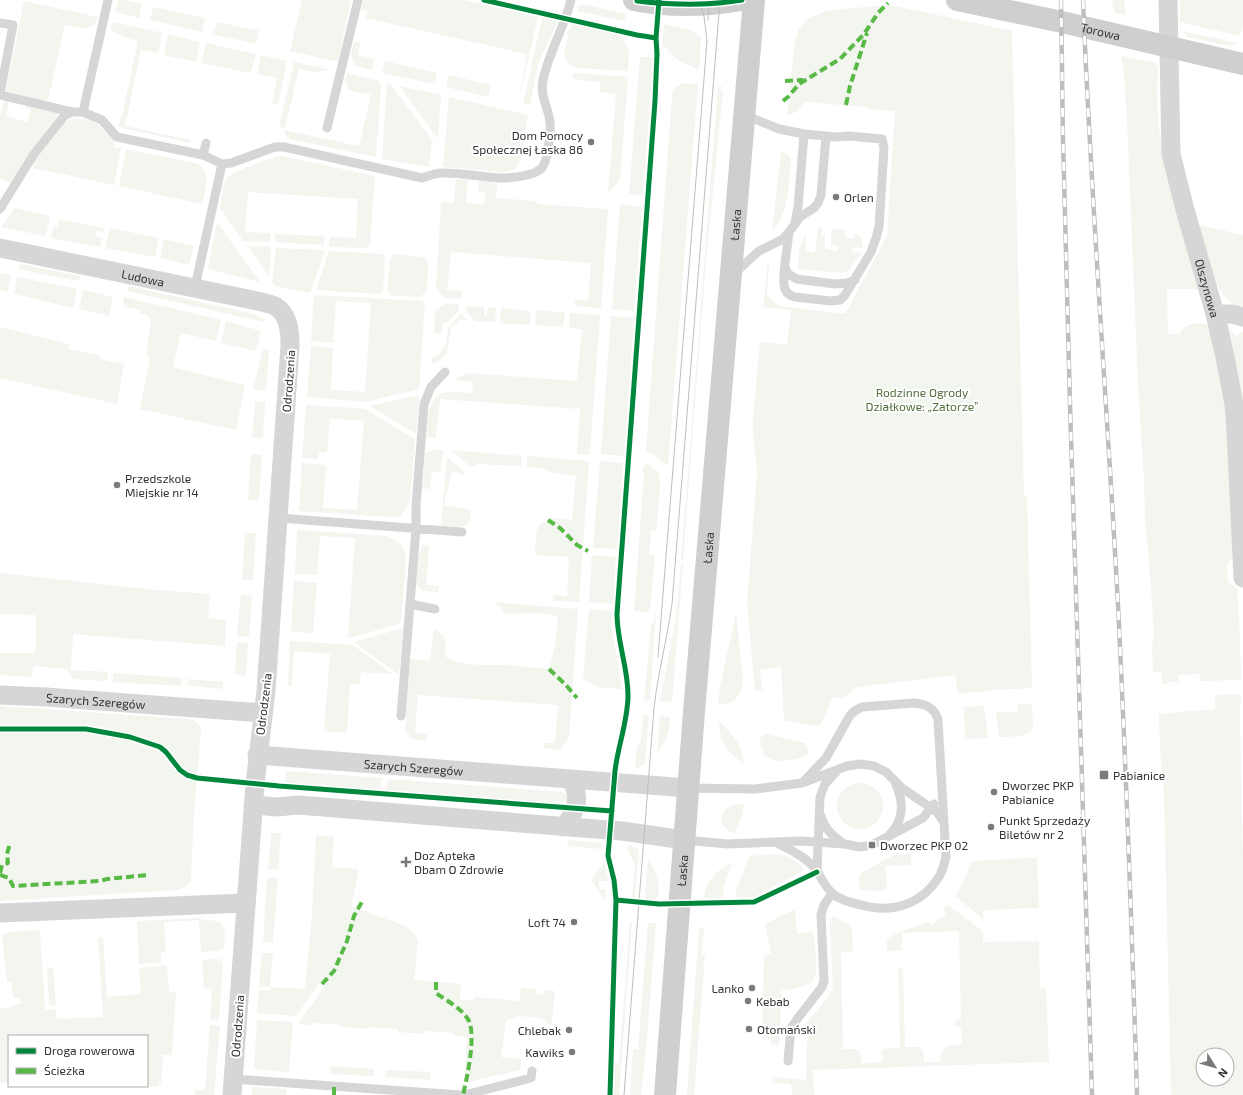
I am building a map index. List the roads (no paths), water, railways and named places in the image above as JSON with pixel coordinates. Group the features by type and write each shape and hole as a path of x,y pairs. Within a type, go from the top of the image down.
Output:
{"main road":[{"path":"634,0 679,5 720,3 742,0"},
{"name":"Łaska","path":"665,1095 688,788 754,0"},
{"name":"Torowa","path":"957,0 1062,22 1243,64"}],"street":[{"name":"Olszynowa","path":"1168,0 1171,154 1184,206 1215,314 1234,404 1243,578"},
{"name":"Ludowa","path":"0,248 257,301 275,306 283,314"},
{"name":"Odrodzenia","path":"232,1087 257,755 266,691 279,518 290,346 290,328 283,314"},
{"path":"1215,314 1232,314 1243,317"},
{"name":"Szarych Szeregów","path":"0,695 263,713"},
{"name":"Szarych Szeregów","path":"257,755 688,788"},
{"path":"564,827 576,808 576,789 571,780"},
{"path":"253,805 277,807 298,806 622,831 684,840"},
{"path":"0,913 246,903"}],"lane":[{"path":"84,112 108,0"},
{"path":"327,128 358,0"},
{"path":"0,23 13,25 0,94 72,112 84,112 102,120 117,137 203,155 222,164 231,163 275,146 422,178 442,173 498,178 527,176 536,172 545,162 550,134 550,122 542,94 543,82 549,58 566,18 571,0"},
{"path":"0,209 34,154 65,115 72,112"},
{"path":"745,115 779,129 804,134 878,138 882,139 884,142 879,227 876,238 871,252 855,280 840,300 831,301 795,297 790,295 785,289 785,267 792,229 798,207 804,134"},
{"path":"731,283 737,271 759,250 782,239 792,229 800,217 814,208 818,203 821,195 826,136"},
{"path":"203,155 206,143"},
{"path":"195,287 222,164"},
{"path":"785,267 788,274 797,279 834,284 847,283 855,280"},
{"path":"401,716 416,529 416,505 424,404 431,386 445,372"},
{"path":"279,518 462,532"},
{"path":"410,604 435,609"},
{"path":"775,842 798,854 812,865 834,895 854,904 871,908 896,908 912,903 928,891 940,874 946,858 938,720 933,710 926,705 914,703 862,707 852,712 826,758 802,783"},
{"path":"688,788 755,789 802,783 847,766 861,764 874,766 886,772 902,788 937,812 944,824"},
{"path":"817,872 820,797 825,784 835,773 847,766"},
{"path":"883,840 895,828 900,820 902,807 900,794 895,782"},
{"path":"684,840 747,845 775,842 818,842 845,844 859,847 872,846 923,818 932,808 942,789"},
{"path":"819,811 824,825 832,836 845,844"},
{"path":"788,1061 791,1028 822,987 824,981 822,915 824,905 832,893"},
{"path":"464,1095 531,1078 532,1071"},
{"path":"232,1087 461,1095"}],"tram line":[{"path":"658,657 707,41 704,16 699,0"},
{"path":"708,20 709,0"},
{"path":"624,1095 654,708 672,604 720,0"}],"railway":[{"path":"1061,0 1070,405 1092,1095"},
{"path":"1083,0 1090,151 1118,605 1129,850 1137,1095"}],"place":[{"name":"Dom Pomocy Społecznej Łaska 86","path":"591,142"},
{"name":"Orlen","path":"836,197"},
{"name":"Przedszkole Miejskie nr 14","path":"117,485"},
{"name":"Pabianice","path":"1104,775"},
{"name":"Dworzec PKP Pabianice","path":"994,792"},
{"name":"Punkt Sprzedaży Biletów nr 2","path":"991,827"},
{"name":"Dworzec PKP 02","path":"872,845"},
{"name":"Doz Apteka Dbam O Zdrowie","path":"406,862"},
{"name":"Loft 74","path":"574,922"},
{"name":"Lanko","path":"752,988"},
{"name":"Kebab","path":"748,1001"},
{"name":"Otomański","path":"749,1029"},
{"name":"Chlebak","path":"569,1030"},
{"name":"Kawiks","path":"572,1052"}],"park label":[{"name":"Rodzinne Ogrody Działkowe: „Zatorze”","path":"922,399"}]}
